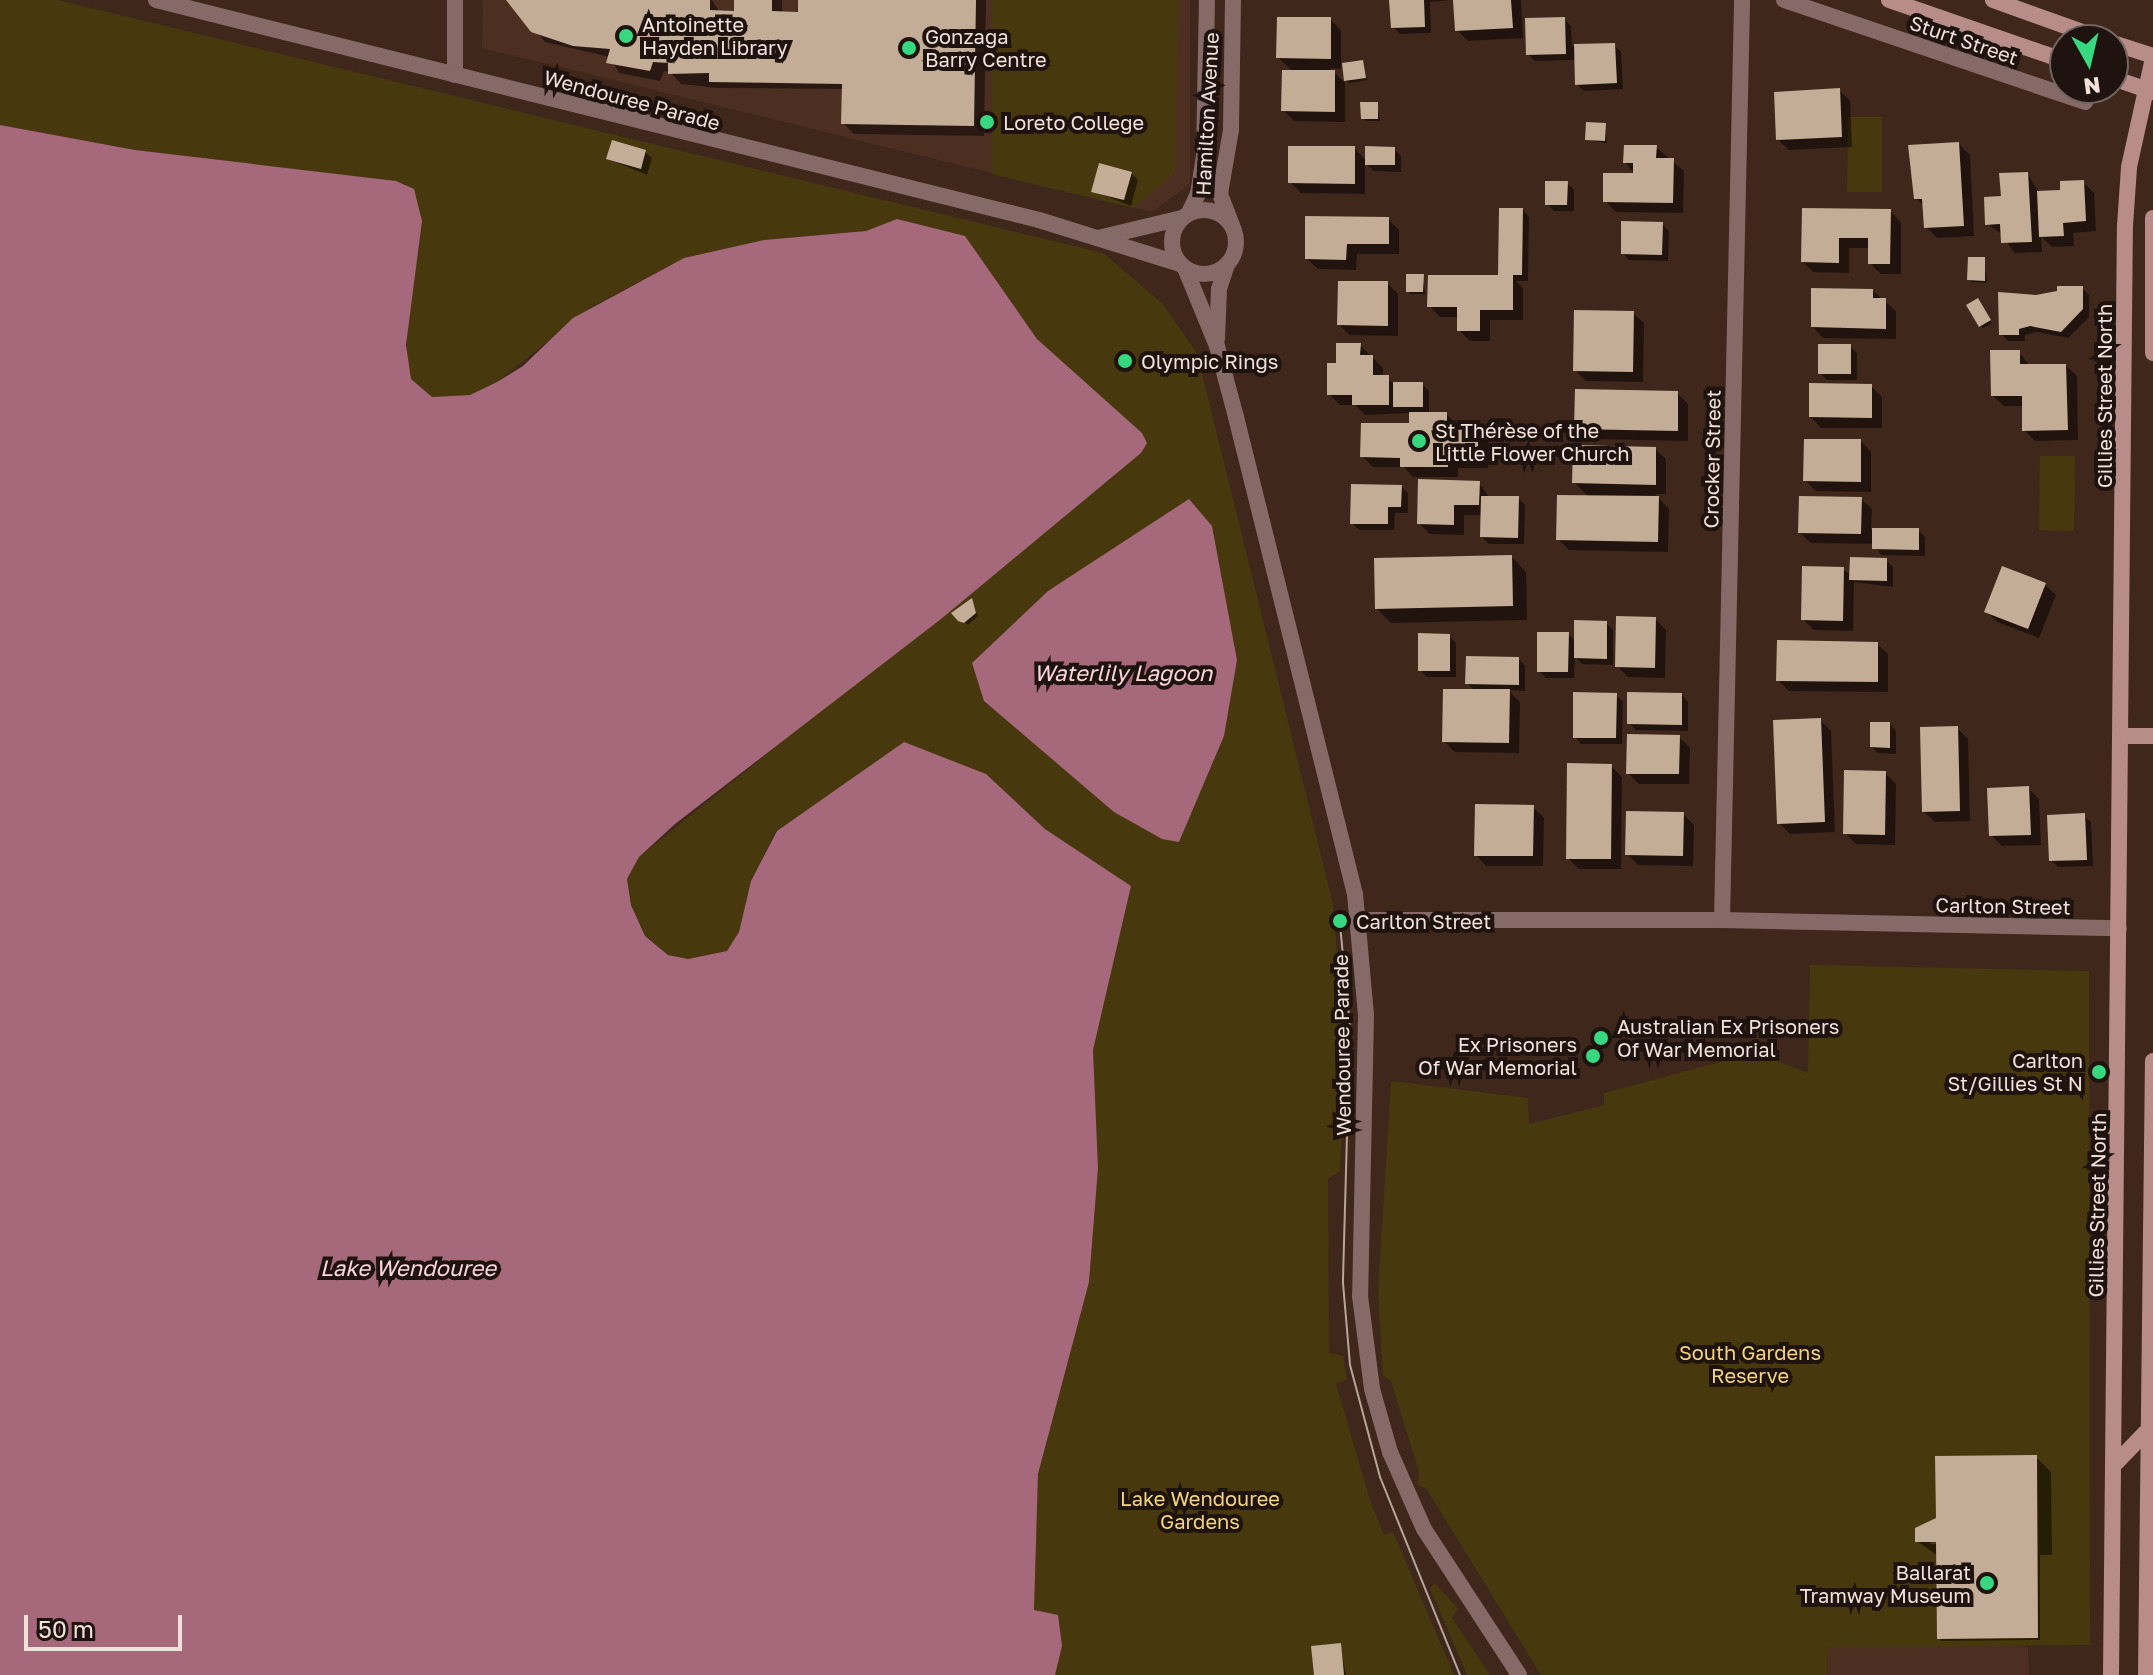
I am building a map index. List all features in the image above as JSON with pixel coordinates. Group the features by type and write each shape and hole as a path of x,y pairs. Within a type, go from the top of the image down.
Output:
{"main road":[{"name":"Sturt Street","path":"1889,0 2049,55"},
{"path":"1993,0 2060,24"},
{"path":"2129,49 2153,57"},
{"name":"Gillies Street North","path":"2111,1675 2125,226 2129,167 2149,90 2153,57"},
{"path":"2129,83 2149,90"},
{"path":"2153,218 2153,353"},
{"path":"2122,736 2153,736"},
{"path":"2146,1675 2153,1061"},
{"path":"2114,1465 2149,1429"}],"street":[{"name":"Wendouree Parade","path":"156,0 1098,238 1182,266 1217,346 1340,824 1358,920 1366,1079 1360,1296 1372,1389 1390,1452 1424,1529 1519,1675"},
{"path":"455,0 455,75"},
{"name":"Hamilton Avenue","path":"1188,214 1198,194 1204,155 1207,0"},
{"name":"Hamilton Avenue","path":"1233,0 1231,130 1220,194 1233,228"},
{"name":"Crocker Street","path":"1722,920 1742,0"},
{"name":"Sturt Street","path":"1784,0 2049,90"},
{"path":"1214,212 1233,228 1236,246 1228,263 1207,274 1182,266 1171,242 1188,214 1214,212"},
{"name":"Wendouree Parade","path":"1098,238 1159,227 1188,214"},
{"name":"Wendouree Parade","path":"1217,346 1219,289 1228,263"},
{"name":"Carlton Street","path":"1358,920 1722,920 2119,928"}],"shaded area":[{"name":"Loreto College","path":"483,0 1190,0 1190,184 1152,212 482,48"},
{"path":"1937,1639 2028,1647 2029,1675 1827,1675 1828,1647"}],"green space":[{"name":"Lake Wendouree Gardens","path":"0,0 58,0 1103,253 1162,303 1197,353 1333,904 1345,1056 1340,1171 1328,1179 1329,1353 1343,1356 1347,1379 1336,1384 1371,1503 1384,1535 1393,1532 1454,1675 1055,1675 1062,1646 1034,1610 1038,1474 1089,1282 1098,1168 1093,1050 1131,886 1045,829 986,774 822,800 776,831 751,881 739,932 728,951 688,959 669,955 645,936 631,904 627,879 639,857 1140,453 1147,443 1142,433 1037,339 965,237 897,219 866,231 764,240 684,258 591,307 497,382 470,395 432,397 411,379 407,359 405,184 135,150 0,125","holes":["1212,526 1237,660 1224,736 1179,842 1051,755 984,701 972,663 1048,591 1119,548"]},
{"path":"992,0 1178,0 1175,173 1133,208 992,174"},
{"path":"1848,117 1882,117 1882,192 1847,192"},
{"path":"2040,456 2075,456 2074,531 2039,530"},
{"name":"South Gardens Reserve","path":"1810,965 2089,971 2090,1645 1828,1647 1827,1675 1541,1675 1426,1488 1417,1485 1419,1472 1391,1381 1383,1375 1378,1293 1391,1081 1528,1098 1529,1124 1604,1105 1604,1093 1728,1060 1777,1061 1808,1073"},
{"path":"1434,1583 1458,1608 1452,1618 1490,1675 1467,1675 1430,1588"}],"water":[{"name":"Lake Wendouree","path":"0,125 135,150 396,181 414,189 422,221 406,345 411,379 432,397 470,395 497,382 523,366 573,318 684,258 764,240 866,231 897,219 965,236 1037,339 1142,433 1147,443 1141,453 941,619 675,824 639,857 627,879 631,905 645,936 668,955 688,959 727,951 739,932 751,881 777,831 904,742 986,774 1045,829 1131,886 1093,1050 1098,1168 1089,1282 1038,1474 1034,1610 1058,1615 1062,1646 1055,1675 0,1675"},
{"name":"Waterlily Lagoon","path":"1189,499 1212,526 1237,660 1224,736 1179,842 1162,839 1114,812 984,701 972,663 1048,591"}],"building":[{"path":"506,0 710,0 710,10 734,11 734,0 772,0 772,11 798,12 798,0 976,0 974,126 841,124 842,84 709,82 709,73 668,74 668,63 653,62 650,71 606,63 610,49 573,46 531,32"},
{"path":"1389,0 1424,0 1425,27 1391,28"},
{"path":"1453,0 1511,0 1513,28 1455,31"},
{"path":"1277,17 1331,17 1331,59 1276,58"},
{"path":"1565,17 1566,54 1526,55 1525,18"},
{"path":"1615,43 1617,83 1575,85 1574,44"},
{"path":"1363,60 1366,78 1344,81 1342,63"},
{"path":"1282,70 1335,70 1335,112 1281,111"},
{"path":"1840,88 1842,137 1776,140 1774,92"},
{"path":"1360,102 1378,102 1378,119 1361,119"},
{"path":"1586,122 1606,123 1605,141 1585,140"},
{"path":"612,140 646,150 641,169 606,159"},
{"path":"1959,142 1964,226 1924,228 1922,199 1914,199 1908,145"},
{"path":"1624,145 1657,145 1656,158 1674,158 1673,203 1603,202 1603,173 1633,173 1633,163 1623,163"},
{"path":"1288,146 1355,146 1355,184 1288,183"},
{"path":"1365,146 1395,147 1395,165 1365,165"},
{"path":"1099,163 1132,172 1124,200 1091,192"},
{"path":"2028,172 2032,242 2001,243 2000,224 1985,225 1984,197 2001,196 1999,173"},
{"path":"2084,180 2086,221 2063,223 2064,236 2039,237 2037,191 2060,190 2060,181"},
{"path":"1545,181 1568,181 1567,205 1545,205"},
{"path":"1499,208 1523,208 1522,275 1513,275 1513,310 1480,310 1480,331 1457,331 1457,307 1427,307 1428,275 1498,275"},
{"path":"1802,208 1891,209 1890,264 1868,264 1868,238 1839,238 1839,263 1801,262"},
{"path":"1305,216 1389,217 1389,244 1347,244 1346,260 1305,259"},
{"path":"1621,221 1663,222 1662,255 1621,254"},
{"path":"1968,257 1985,257 1985,281 1967,280"},
{"path":"1406,274 1424,274 1423,292 1406,292"},
{"path":"1338,281 1388,281 1388,326 1337,325"},
{"path":"2057,286 2083,286 2083,309 2061,332 2030,326 2019,329 2019,335 1999,335 1998,292 2036,295 2057,291"},
{"path":"1811,288 1873,289 1873,298 1886,298 1886,329 1811,327"},
{"path":"1978,298 1991,320 1979,327 1966,305"},
{"path":"1574,310 1634,311 1633,372 1573,371"},
{"path":"1336,343 1361,343 1360,355 1373,355 1373,375 1389,375 1389,405 1352,405 1352,395 1327,395 1327,363 1336,363"},
{"path":"1818,344 1851,344 1851,374 1818,374"},
{"path":"1990,350 2020,350 2020,364 2066,364 2068,430 2022,431 2022,396 1991,396"},
{"path":"1393,382 1423,382 1423,407 1393,407"},
{"path":"1809,383 1872,384 1872,418 1809,417"},
{"path":"1575,389 1678,391 1678,431 1574,429"},
{"name":"St Thérèse of the Little Flower Church","path":"1409,412 1447,412 1447,424 1478,424 1478,458 1448,458 1448,467 1400,467 1400,458 1360,457 1361,423 1409,423"},
{"path":"1804,439 1861,439 1861,482 1803,481"},
{"path":"1573,445 1656,447 1656,485 1572,483"},
{"path":"1418,479 1480,481 1479,505 1454,505 1454,525 1417,524"},
{"path":"1351,484 1402,485 1401,507 1388,507 1388,524 1350,524"},
{"path":"1557,495 1659,496 1658,542 1556,540"},
{"path":"1481,496 1519,496 1518,538 1480,537"},
{"path":"1799,496 1862,497 1861,534 1798,533"},
{"path":"1872,528 1919,528 1919,550 1872,549"},
{"path":"1512,555 1513,606 1375,609 1374,558"},
{"path":"1850,557 1887,558 1887,581 1849,580"},
{"path":"1802,566 1844,567 1843,621 1801,620"},
{"path":"2002,566 2046,583 2028,629 1984,612"},
{"path":"972,598 976,613 964,623 958,621 951,613"},
{"path":"1616,616 1656,617 1655,668 1615,667"},
{"path":"1574,620 1607,621 1607,659 1574,658"},
{"path":"1537,632 1569,632 1568,672 1537,672"},
{"path":"1418,633 1450,634 1450,671 1418,671"},
{"path":"1777,640 1878,642 1878,682 1776,681"},
{"path":"1466,656 1519,657 1519,685 1465,684"},
{"path":"1443,689 1510,689 1509,743 1442,742"},
{"path":"1573,692 1617,693 1616,738 1573,738"},
{"path":"1627,692 1682,693 1682,725 1627,724"},
{"path":"1821,718 1825,822 1777,824 1773,720"},
{"path":"1870,722 1890,722 1890,748 1870,747"},
{"path":"1958,726 1960,811 1922,812 1920,727"},
{"path":"1627,734 1680,735 1679,774 1626,774"},
{"path":"1567,763 1612,764 1611,859 1566,859"},
{"path":"1844,770 1886,771 1885,835 1843,834"},
{"path":"2029,786 2031,835 1989,836 1987,788"},
{"path":"1475,804 1534,805 1533,856 1474,856"},
{"path":"1626,811 1684,812 1683,856 1625,855"},
{"path":"2085,813 2087,860 2049,861 2047,815"},
{"path":"2037,1455 2038,1638 1937,1639 1936,1542 1915,1542 1915,1528 1936,1518 1935,1456"},
{"path":"1341,1643 1344,1675 1314,1675 1311,1646"}],"tram line":[{"path":"1339,914 1350,1028 1343,1283 1350,1365 1380,1477 1460,1675"}],"place":[{"name":"Antoinette Hayden Library","path":"626,36"},
{"name":"Gonzaga Barry Centre","path":"909,48"},
{"name":"Loreto College","path":"987,122"},
{"name":"Olympic Rings","path":"1125,361"},
{"name":"St Thérèse of the Little Flower Church","path":"1419,441"},
{"name":"Carlton Street","path":"1340,921"},
{"name":"Australian Ex Prisoners Of War Memorial","path":"1601,1038"},
{"name":"Ex Prisoners Of War Memorial","path":"1593,1056"},
{"name":"Carlton St/Gillies St N","path":"2099,1072"},
{"name":"Ballarat Tramway Museum","path":"1987,1583"}]}
